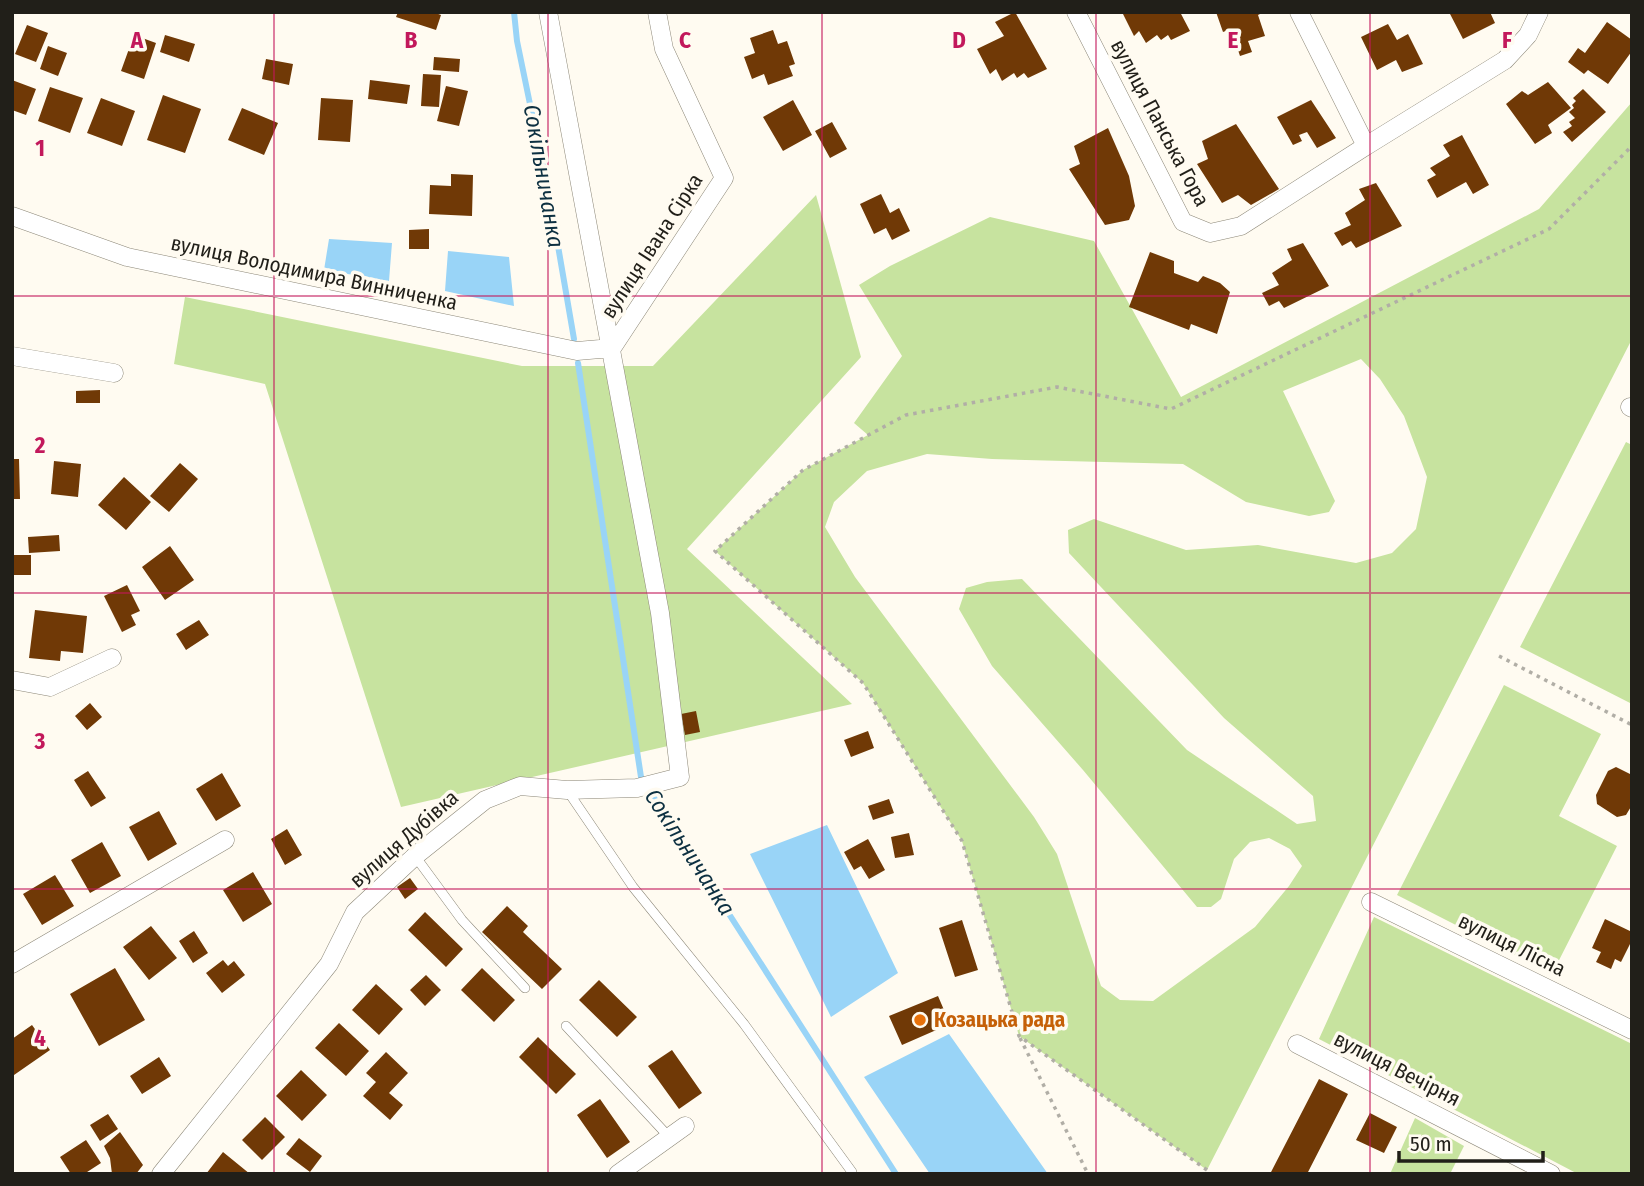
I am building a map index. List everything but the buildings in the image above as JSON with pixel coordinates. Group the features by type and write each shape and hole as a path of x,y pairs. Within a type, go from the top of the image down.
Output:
{"street":[{"path":"548,12 612,348"},
{"name":"вулиця Івана Сірка","path":"612,348 723,178 664,49 657,12"},
{"name":"вулиця Панська Гора","path":"1076,12 1184,222 1210,233 1241,226 1505,60 1528,35 1539,12"},
{"path":"1299,12 1366,146"},
{"name":"вулиця Володимира Винниченка","path":"12,216 127,257 576,351 612,348"},
{"name":"вулиця Дубівка","path":"161,1174 330,964 355,912 415,856 485,800 520,786 567,790 643,787 680,777 660,613 612,348"},
{"path":"12,356 114,373"},
{"path":"12,680 50,687 112,658"},
{"path":"12,964 225,840"},
{"name":"вулиця Лісна","path":"1371,902 1632,1030"},
{"name":"вулиця Вечірня","path":"1297,1044 1552,1174"},
{"path":"618,1174 685,1126"}],"lane":[{"path":"567,790 633,887 744,1024 852,1172"},
{"path":"415,856 462,919 525,988"},
{"path":"566,1026 670,1138"}],"path":[{"path":"1087,1174 1019,1036 962,841 863,683 715,551 803,470 906,415 1057,387 1171,409 1549,229 1632,145"},
{"path":"1499,656 1632,725"},
{"path":"1019,1036 1207,1170"}],"green space":[{"path":"1632,102 1632,339 1207,1170 1019,1036 962,841 863,683 715,551 803,470 868,435 854,423 902,356 859,285 890,266 990,217 1094,241 1181,397 1539,209","holes":["1361,359 1380,379 1404,416 1427,477 1416,529 1392,553 1356,563 1258,545 1186,550 1094,519 1068,530 1069,553 1224,718 1313,796 1316,821 1297,824 1187,750 1022,579 987,582 966,588 959,609 992,666 1197,907 1211,907 1221,899 1234,859 1250,842 1269,838 1290,849 1302,866 1255,927 1153,1001 1120,1000 1101,986 1057,854 1034,817 855,577 825,527 834,502 867,471 927,454 992,459 1183,464 1246,502 1309,516 1329,512 1335,501 1283,391"]},
{"path":"816,195 861,357 687,549 852,704 401,807 265,384 174,364 185,297 522,366 653,366"},
{"path":"1626,442 1632,445 1632,704 1520,647"},
{"path":"1504,685 1601,734 1559,816 1617,846 1552,974 1397,895"},
{"path":"1374,917 1632,1044 1632,1174 1578,1174 1319,1039"},
{"path":"1415,1118 1464,1146 1450,1174 1390,1174"}],"water":[{"path":"329,239 392,243 389,281 324,270"},
{"path":"448,251 509,257 514,306 445,291"},
{"path":"827,825 898,973 831,1017 750,854"},
{"path":"949,1034 1048,1174 930,1174 864,1077"}],"waterway":[{"name":"Сокільничанка","path":"514,12 517,41 552,211 574,339"},
{"name":"Сокільничанка","path":"578,363 641,777 896,1174"}],"place":[{"name":"Козацька рада","path":"920,1020"}]}
